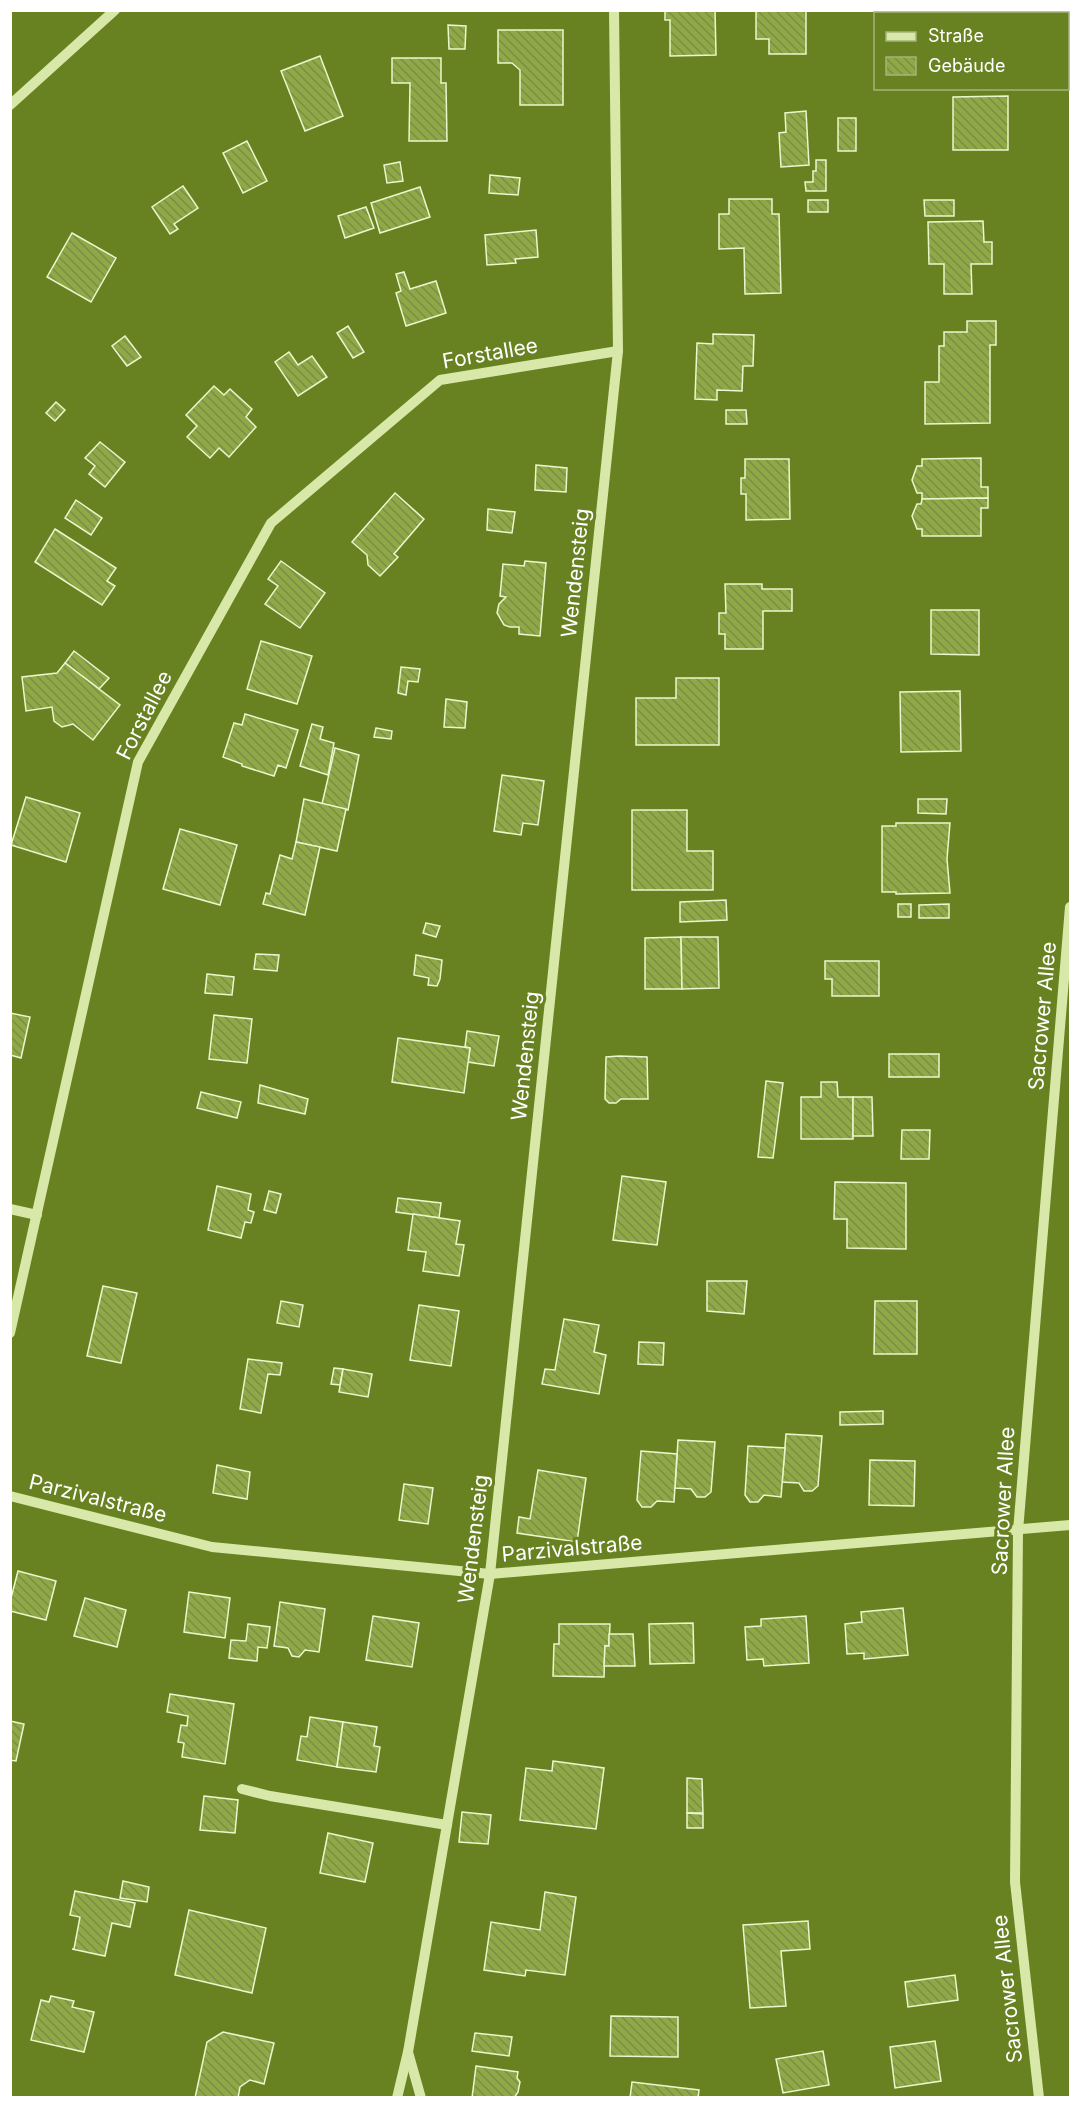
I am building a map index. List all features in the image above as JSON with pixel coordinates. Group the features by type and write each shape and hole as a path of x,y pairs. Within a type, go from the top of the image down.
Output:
{"street":[{"path":"10,105 115,10"},
{"name":"Wendensteig","path":"421,2097 408,2052 490,1574 618,351 614,10"},
{"name":"Forstallee","path":"10,1334 138,762 271,523 440,380 618,351"},
{"name":"Sacrower Allee","path":"1039,2097 1015,1882 1018,1531 1071,907"},
{"path":"10,1209 37,1215"},
{"name":"Parzivalstraße","path":"10,1496 212,1547 490,1574 1071,1525"},
{"path":"242,1789 270,1796 447,1825"},
{"path":"397,2097 408,2052"}],"building":[{"path":"665,10 715,10 716,55 670,56 670,20 665,20"},
{"path":"756,10 806,10 806,54 769,54 769,39 756,39"},
{"path":"936,10 979,10 979,12 936,12"},
{"path":"448,25 466,26 465,49 449,49"},
{"path":"498,30 563,30 563,105 520,105 520,70 512,63 498,63"},
{"path":"320,56 343,116 305,131 281,71"},
{"path":"392,58 441,58 441,83 446,83 447,141 409,141 410,83 392,83"},
{"path":"1008,96 1008,150 953,150 953,97"},
{"path":"806,111 809,165 781,167 779,133 786,132 785,113"},
{"path":"838,118 856,118 856,151 838,151"},
{"path":"247,141 267,181 243,193 223,153"},
{"path":"816,160 826,160 826,191 806,191 805,182 813,182"},
{"path":"400,162 403,181 387,183 384,165"},
{"path":"490,175 520,178 518,195 489,193"},
{"path":"183,186 198,208 174,224 178,229 170,234 152,207"},
{"path":"420,187 430,217 380,233 371,203"},
{"path":"729,199 772,199 772,214 779,214 781,293 745,294 744,248 719,249 719,214 729,214"},
{"path":"808,200 828,200 828,212 808,212"},
{"path":"924,200 954,200 954,216 925,216"},
{"path":"366,207 374,228 345,238 338,216"},
{"path":"983,221 984,242 992,242 992,264 971,264 972,294 944,294 944,264 929,264 928,222"},
{"path":"536,230 538,257 515,259 516,263 487,265 485,235"},
{"path":"72,233 116,258 91,302 47,277"},
{"path":"404,272 410,289 436,281 446,313 406,326 396,293 401,291 396,274"},
{"path":"967,321 996,321 996,345 990,345 990,423 925,424 925,382 939,382 939,346 944,346 944,332 967,332"},
{"path":"348,326 364,352 353,358 337,333"},
{"path":"713,334 754,335 753,366 743,366 742,391 717,390 717,400 695,399 697,343 713,344"},
{"path":"125,336 141,357 127,366 112,346"},
{"path":"289,352 298,365 312,356 327,377 298,396 275,362"},
{"path":"214,386 224,395 230,389 252,409 246,417 256,427 229,457 219,448 210,458 187,437 197,426 186,415"},
{"path":"56,402 65,410 55,421 46,413"},
{"path":"726,410 746,410 747,424 726,424"},
{"path":"100,442 125,462 105,487 89,474 95,466 85,458"},
{"path":"981,458 981,487 988,487 988,498 922,499 922,493 917,493 912,480 917,466 922,466 922,459"},
{"path":"745,459 789,459 790,519 746,520 746,494 741,494 741,478 745,478"},
{"path":"536,465 567,468 566,492 535,490"},
{"path":"395,493 424,519 394,554 398,557 380,576 368,565 367,555 352,542"},
{"path":"988,498 988,508 981,508 981,536 922,536 922,529 917,529 912,516 922,499"},
{"path":"76,500 102,518 91,535 65,518"},
{"path":"488,509 515,512 512,533 487,530"},
{"path":"55,529 116,568 107,581 115,586 102,605 35,562"},
{"path":"281,561 325,593 300,628 265,604 278,586 268,579"},
{"path":"525,561 546,563 540,636 519,634 519,627 504,625 497,613 499,604 506,597 500,596 503,564 524,566"},
{"path":"725,584 762,584 762,589 792,589 792,611 763,611 763,649 725,649 725,634 719,634 719,613 726,613"},
{"path":"931,610 979,610 979,655 931,654"},
{"path":"261,641 312,656 297,704 247,689"},
{"path":"74,651 109,678 99,689 65,663"},
{"path":"65,663 120,705 93,740 73,724 62,727 54,721 52,707 26,711 22,677 57,673"},
{"path":"401,667 420,669 418,682 408,681 406,695 398,693"},
{"path":"676,678 719,678 719,745 636,745 636,698 676,698"},
{"path":"960,691 961,751 901,752 900,692"},
{"path":"446,699 467,702 465,728 444,727"},
{"path":"245,714 298,730 286,768 278,765 274,776 242,766 242,764 223,757 234,723 242,725"},
{"path":"312,724 323,727 320,739 334,743 328,775 300,766"},
{"path":"376,728 392,731 391,739 374,737"},
{"path":"335,748 359,755 348,810 322,804"},
{"path":"502,775 544,781 538,825 523,823 521,835 494,831"},
{"path":"26,797 80,813 66,862 11,845"},
{"path":"304,799 346,809 337,851 296,842"},
{"path":"918,799 947,799 946,814 918,813"},
{"path":"632,810 687,810 687,851 713,851 713,890 632,890"},
{"path":"896,823 950,823 947,859 950,893 882,892 882,826 896,826"},
{"path":"180,829 237,845 220,905 163,889"},
{"path":"296,842 320,847 305,915 263,904 266,893 270,894 280,855 292,859"},
{"path":"726,900 727,920 680,922 680,902"},
{"path":"898,904 911,904 911,917 898,917"},
{"path":"949,904 949,918 919,918 919,905"},
{"path":"426,923 440,926 436,937 423,933"},
{"path":"681,937 682,989 645,989 645,938"},
{"path":"681,937 718,937 719,988 682,989"},
{"path":"256,954 279,955 277,971 254,969"},
{"path":"416,955 442,960 437,986 428,985 429,978 414,975"},
{"path":"825,961 879,961 879,996 832,996 832,979 825,979"},
{"path":"207,974 234,977 232,995 205,993"},
{"path":"10,1013 30,1017 21,1058 10,1055"},
{"path":"214,1015 252,1019 247,1063 209,1059"},
{"path":"467,1031 499,1036 494,1066 468,1062 470,1048 465,1047"},
{"path":"398,1038 470,1048 464,1093 392,1082"},
{"path":"889,1054 939,1054 939,1077 889,1077"},
{"path":"606,1057 647,1057 648,1099 621,1099 616,1103 609,1103 605,1099"},
{"path":"766,1081 783,1083 773,1158 758,1157"},
{"path":"821,1082 837,1082 838,1097 853,1097 853,1139 801,1139 801,1097 821,1097"},
{"path":"260,1085 308,1099 305,1114 258,1103"},
{"path":"201,1092 241,1102 237,1118 197,1108"},
{"path":"853,1097 872,1097 873,1136 853,1136"},
{"path":"902,1130 930,1130 929,1159 901,1159"},
{"path":"622,1176 666,1182 657,1245 613,1240"},
{"path":"835,1182 906,1183 906,1249 847,1248 847,1219 834,1219"},
{"path":"217,1186 251,1194 248,1210 254,1212 251,1223 245,1222 241,1238 208,1230"},
{"path":"269,1191 281,1194 276,1213 264,1210"},
{"path":"398,1198 441,1203 439,1218 396,1212"},
{"path":"413,1214 460,1221 456,1244 464,1245 459,1276 423,1271 426,1252 408,1250"},
{"path":"707,1281 747,1281 744,1314 707,1311"},
{"path":"103,1286 137,1293 121,1363 87,1356"},
{"path":"281,1301 303,1305 299,1327 277,1323"},
{"path":"875,1301 917,1301 917,1354 874,1354"},
{"path":"419,1305 459,1311 451,1366 410,1360"},
{"path":"564,1319 599,1325 594,1352 606,1355 599,1394 542,1384 545,1369 555,1370"},
{"path":"639,1342 664,1343 663,1365 638,1364"},
{"path":"248,1359 282,1363 280,1375 268,1374 261,1413 240,1409"},
{"path":"334,1368 343,1369 340,1385 331,1384"},
{"path":"343,1369 372,1374 368,1397 339,1392"},
{"path":"883,1411 883,1424 840,1425 840,1412"},
{"path":"786,1434 822,1436 818,1486 812,1491 804,1491 799,1483 782,1482"},
{"path":"678,1440 715,1442 711,1492 705,1497 697,1497 691,1489 675,1488"},
{"path":"748,1446 785,1448 781,1497 764,1495 758,1502 750,1502 745,1495"},
{"path":"641,1451 677,1454 674,1502 657,1501 651,1507 642,1507 637,1500"},
{"path":"870,1460 915,1461 914,1506 869,1505"},
{"path":"217,1465 250,1472 247,1499 213,1493"},
{"path":"538,1470 586,1478 577,1542 517,1533 519,1517 530,1519"},
{"path":"404,1484 433,1488 428,1524 399,1520"},
{"path":"18,1571 56,1581 46,1620 10,1611"},
{"path":"189,1592 230,1598 225,1638 184,1632"},
{"path":"85,1598 126,1610 117,1647 74,1636"},
{"path":"280,1602 325,1609 319,1652 305,1650 299,1657 292,1656 288,1648 274,1646"},
{"path":"903,1608 908,1655 864,1659 864,1653 847,1654 845,1624 862,1622 861,1612"},
{"path":"373,1616 419,1623 412,1667 366,1660"},
{"path":"806,1616 809,1663 764,1666 763,1659 747,1660 745,1627 761,1626 761,1619"},
{"path":"693,1623 694,1663 650,1664 649,1624"},
{"path":"248,1624 270,1627 267,1648 258,1647 257,1661 229,1658 231,1640 246,1641"},
{"path":"559,1624 610,1624 609,1646 605,1646 604,1677 553,1676 554,1644 559,1644"},
{"path":"609,1634 633,1634 635,1666 604,1666 605,1646 609,1646"},
{"path":"170,1694 234,1704 225,1764 182,1757 184,1743 178,1742 181,1725 187,1726 188,1716 167,1712"},
{"path":"310,1717 343,1722 337,1767 297,1760 301,1736 307,1737"},
{"path":"10,1721 24,1724 16,1761 10,1760"},
{"path":"343,1722 377,1727 374,1746 380,1747 376,1772 337,1767"},
{"path":"553,1761 604,1768 596,1829 520,1820 526,1768 552,1771"},
{"path":"687,1778 702,1779 703,1813 687,1813"},
{"path":"204,1796 238,1800 235,1833 200,1830"},
{"path":"462,1812 491,1815 488,1844 459,1842"},
{"path":"687,1813 703,1814 703,1828 687,1828"},
{"path":"328,1833 373,1843 365,1882 320,1873"},
{"path":"123,1881 149,1887 147,1902 120,1898"},
{"path":"75,1891 135,1903 130,1927 112,1923 105,1956 72,1949 74,1949 80,1917 70,1915"},
{"path":"545,1892 576,1897 565,1975 526,1970 525,1976 484,1970 491,1922 540,1930"},
{"path":"189,1910 266,1928 252,1993 175,1975"},
{"path":"808,1921 810,1949 781,1951 786,2006 750,2008 743,1925"},
{"path":"955,1975 958,2000 908,2007 905,1982"},
{"path":"51,1996 74,2001 72,2007 94,2012 84,2052 31,2040 41,2000 49,2002"},
{"path":"611,2016 678,2017 678,2057 610,2056"},
{"path":"223,2032 274,2043 264,2084 250,2080 240,2087 238,2098 195,2098 207,2042"},
{"path":"475,2033 512,2037 509,2056 472,2051"},
{"path":"935,2041 941,2081 895,2088 890,2047"},
{"path":"823,2051 829,2085 783,2093 776,2059"},
{"path":"476,2066 518,2072 517,2078 520,2082 514,2098 472,2098"},
{"path":"632,2082 699,2090 698,2098 630,2098"}]}
